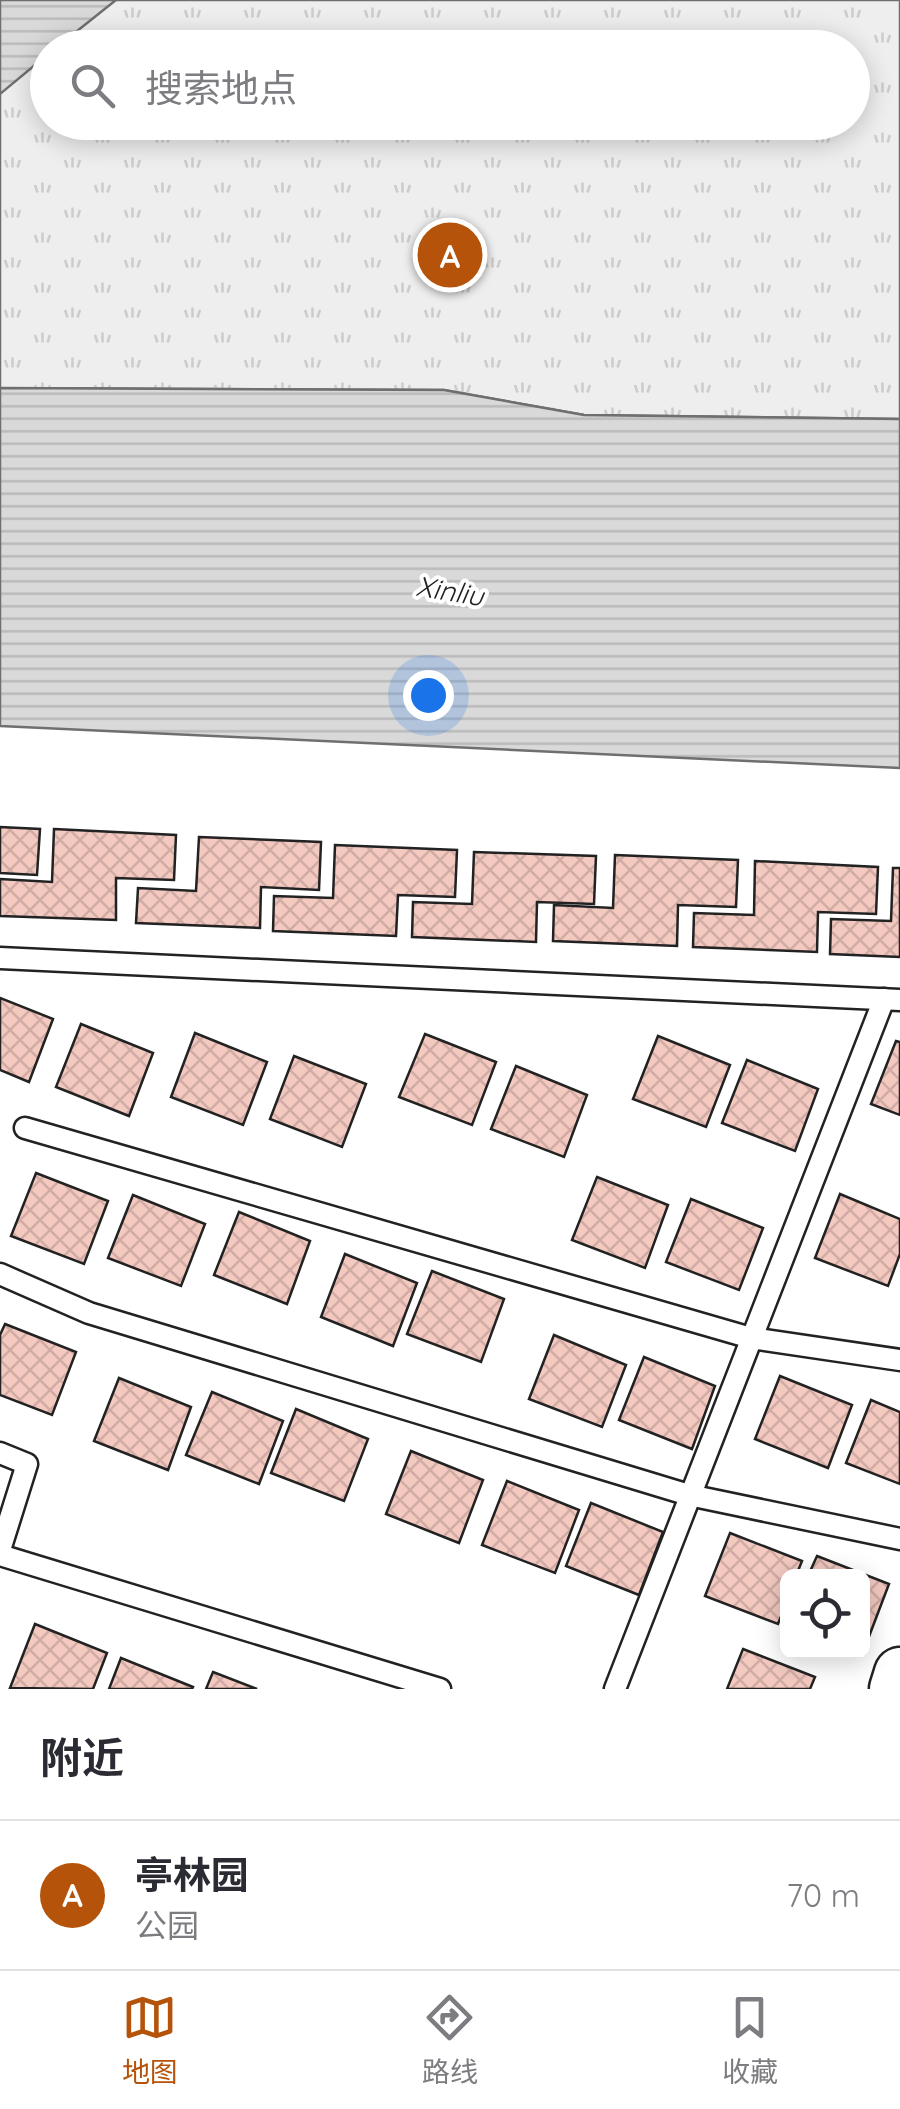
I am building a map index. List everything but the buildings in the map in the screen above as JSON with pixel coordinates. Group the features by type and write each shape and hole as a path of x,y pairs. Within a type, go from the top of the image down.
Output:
{"street":[{"path":"895,1689 900,1672"}],"lane":[{"path":"0,958 892,1000 751,1338 614,1689"},
{"path":"25,1128 751,1338 900,1360"},
{"path":"0,1274 89,1313 689,1495 900,1539"},
{"path":"0,1454 27,1464 0,1553 440,1689"}],"green space":[{"path":"0,0 900,0 900,419 584,415 444,390 0,388"}],"water":[{"path":"0,0 116,0 78,30 30,30 30,69 0,94"},
{"name":"Xinliu","path":"0,388 444,390 584,415 900,419 900,768 0,726"}],"place":[{"name":"亭林园","path":"450,255"}]}
